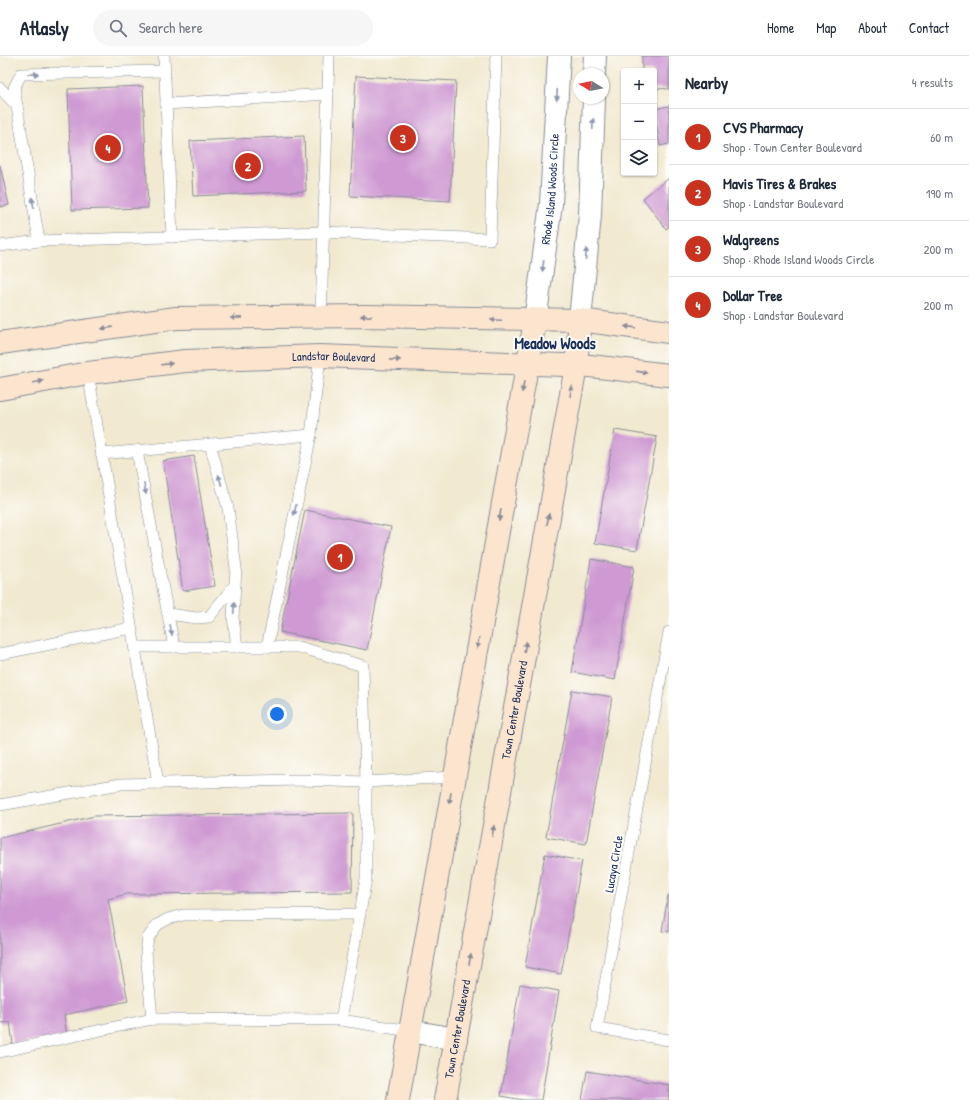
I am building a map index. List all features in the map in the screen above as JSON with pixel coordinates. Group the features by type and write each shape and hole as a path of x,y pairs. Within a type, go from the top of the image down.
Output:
{"main road":[{"path":"0,343 176,318 365,316 535,321 580,320 669,332"},
{"name":"Town Center Boulevard","path":"445,1100 576,366 580,320"},
{"path":"398,1100 535,321"},
{"name":"Landstar Boulevard","path":"0,389 88,373 185,361 320,356 372,359 527,363 669,375"}],"street":[{"name":"Rhode Island Woods Circle","path":"535,321 551,204 559,56"},
{"path":"594,68 595,56"},
{"path":"580,320 590,215 594,104"},
{"path":"410,1031 456,1039"}],"lane":[{"path":"164,56 172,237"},
{"path":"321,316 329,56"},
{"path":"0,246 39,241 324,232 490,239 496,56"},
{"path":"39,241 14,88 21,74 165,71"},
{"path":"0,88 17,106"},
{"path":"166,104 328,94"},
{"path":"267,647 310,435 320,356"},
{"path":"88,373 158,783"},
{"path":"101,454 310,435"},
{"path":"210,444 228,508 236,568 233,617 237,647"},
{"path":"138,450 174,647"},
{"path":"169,614 196,618 209,617 235,585"},
{"path":"0,654 131,628"},
{"name":"Lucaya Circle","path":"669,632 597,1028 669,1040"},
{"path":"134,647 299,647 363,666 366,782 366,879 341,1020"},
{"path":"0,805 121,784 299,780 366,782 454,777"},
{"path":"152,1019 146,952 148,938 157,925 168,919 183,914 360,914"},
{"path":"0,1052 152,1019 341,1020 410,1031"}],"building":[{"path":"642,56 669,56 669,89 657,88 657,68 642,68"},
{"path":"356,76 456,81 450,201 350,196"},
{"path":"143,86 148,208 72,210 68,89"},
{"path":"669,106 669,144 660,146 657,128 657,108"},
{"path":"304,136 306,191 193,196 190,141"},
{"path":"0,165 9,205 0,207"},
{"path":"669,178 669,227 666,229 643,198"},
{"path":"615,430 657,437 637,550 595,543"},
{"path":"194,456 215,586 183,591 163,461"},
{"path":"305,510 391,527 367,650 280,632"},
{"path":"591,559 634,567 615,680 572,672"},
{"path":"572,690 612,697 586,844 546,837"},
{"path":"353,813 352,892 127,894 108,899 128,1001 64,1015 67,1036 13,1044 10,1022 0,1023 0,838 95,816"},
{"path":"545,854 582,861 561,974 525,967"},
{"path":"669,895 669,932 662,931"},
{"path":"520,984 559,991 541,1100 523,1100 501,1096"},
{"path":"587,1071 669,1085 669,1100 582,1100"}],"place":[{"name":"Walgreens","path":"403,138"},
{"name":"Dollar Tree","path":"108,148"},
{"name":"Mavis Tires & Brakes","path":"248,166"},
{"name":"CVS Pharmacy","path":"340,557"}],"district":[{"name":"Meadow Woods","path":"555,343"}]}
